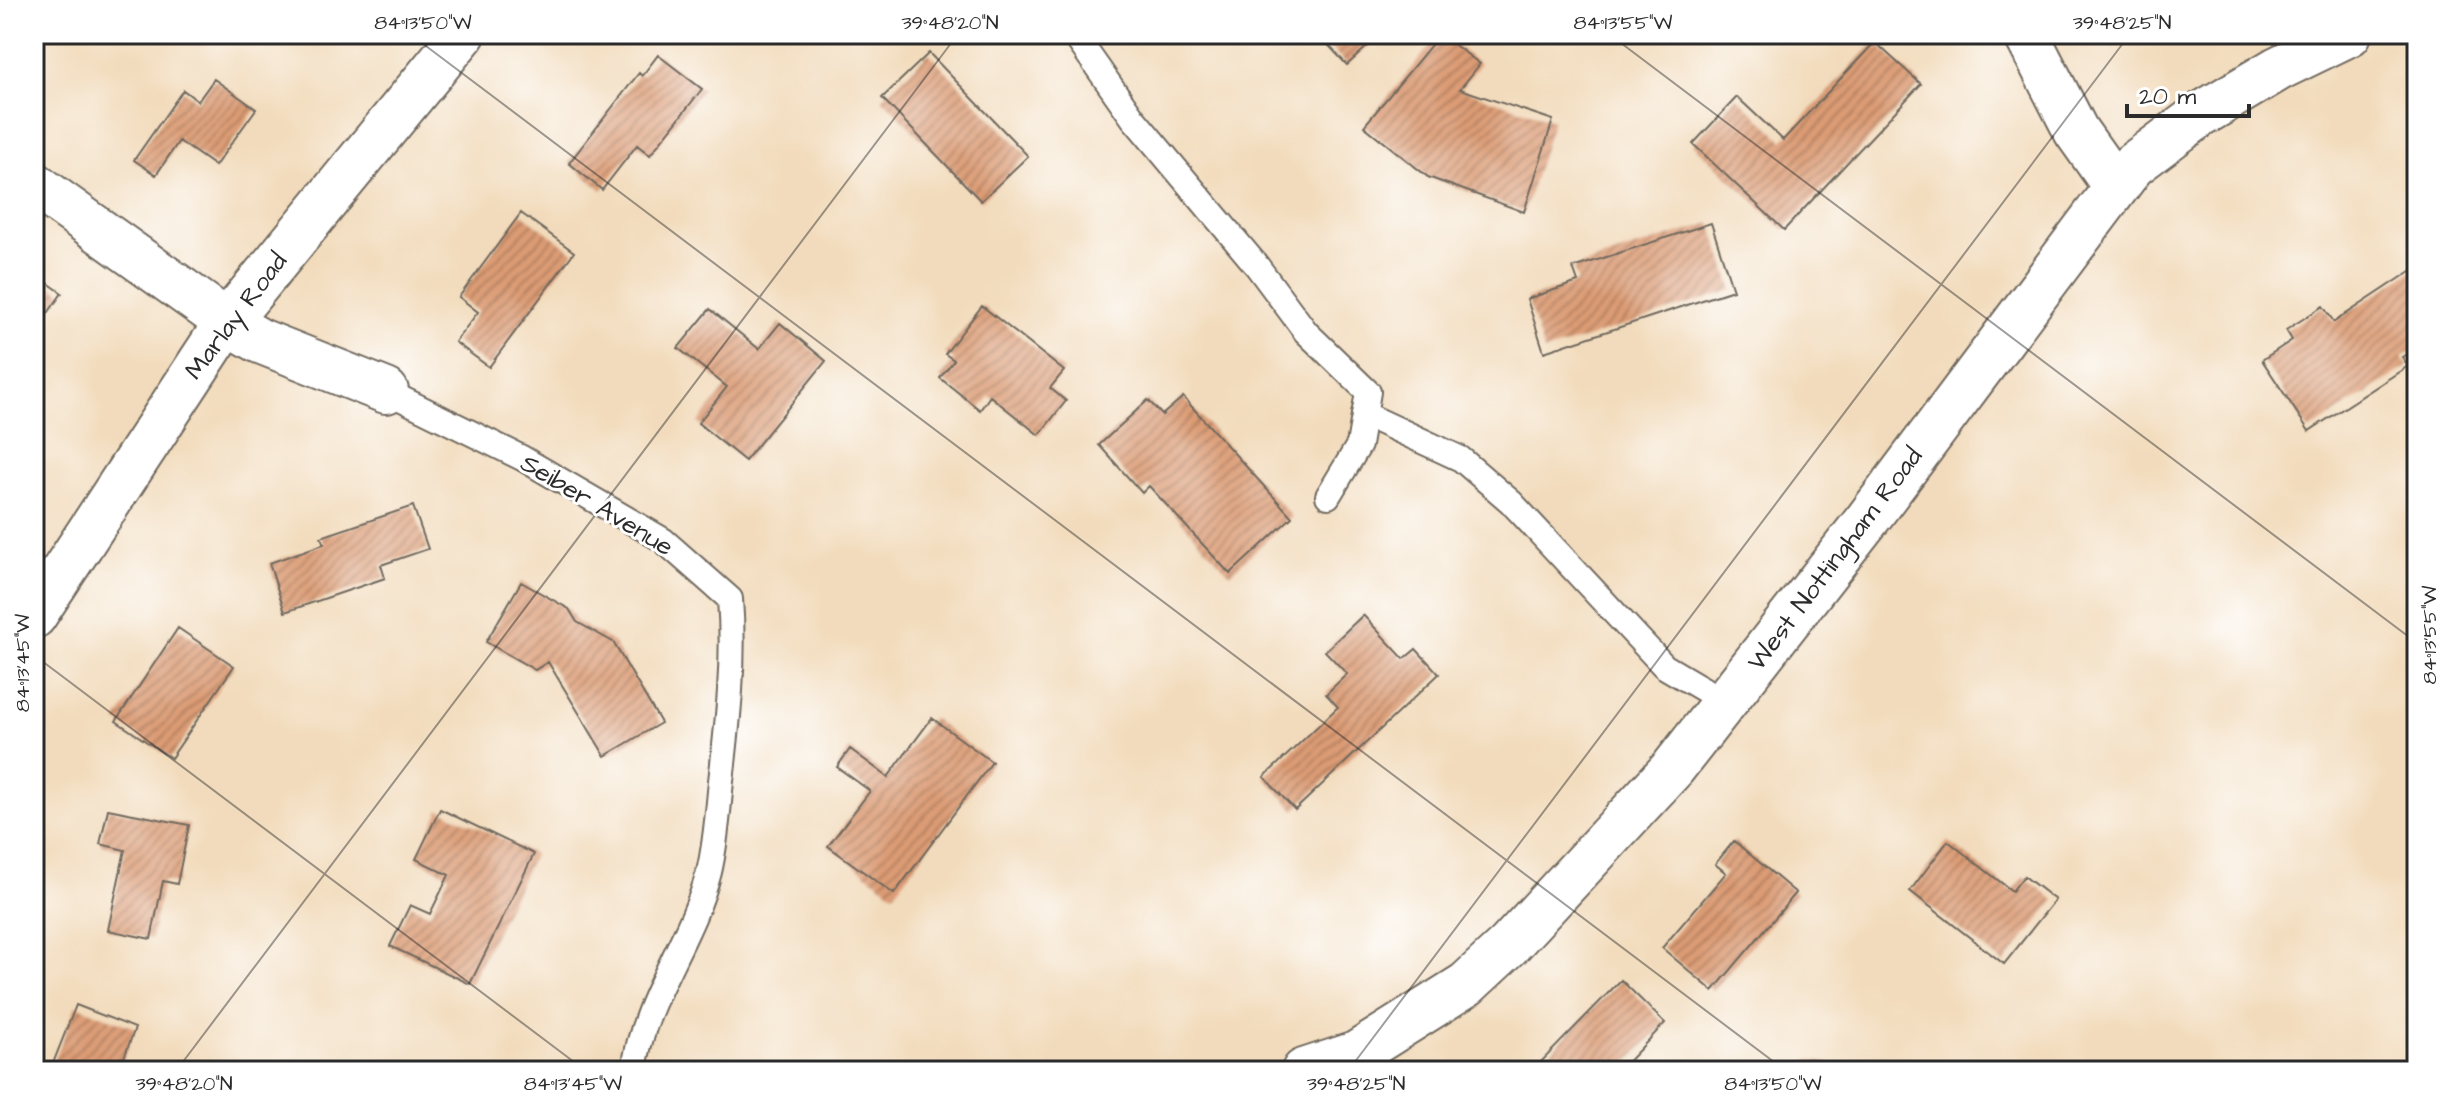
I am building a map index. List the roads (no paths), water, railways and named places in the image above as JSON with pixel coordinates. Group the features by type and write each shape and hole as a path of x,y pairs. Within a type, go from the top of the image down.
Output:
{"street":[{"name":"Marlay Road","path":"34,616 227,322 463,34"},
{"path":"2026,34 2076,131 2115,186"},
{"name":"West Nottingham Road","path":"1304,1071 1356,1054 1467,984 1508,946 1673,768 1867,520 2133,165 2200,115 2279,68 2349,34"},
{"name":"Seiber Avenue","path":"34,184 227,322 260,341 386,391"}],"lane":[{"path":"1074,34 1133,118 1257,266 1306,332 1368,392 1359,445 1328,496"},
{"name":"Seiber Avenue","path":"386,391 522,458 663,540 730,599 733,642 727,729 709,872 690,926 653,998 637,1046 634,1071"},
{"path":"1364,414 1461,459 1511,502 1664,666 1725,702"}]}
